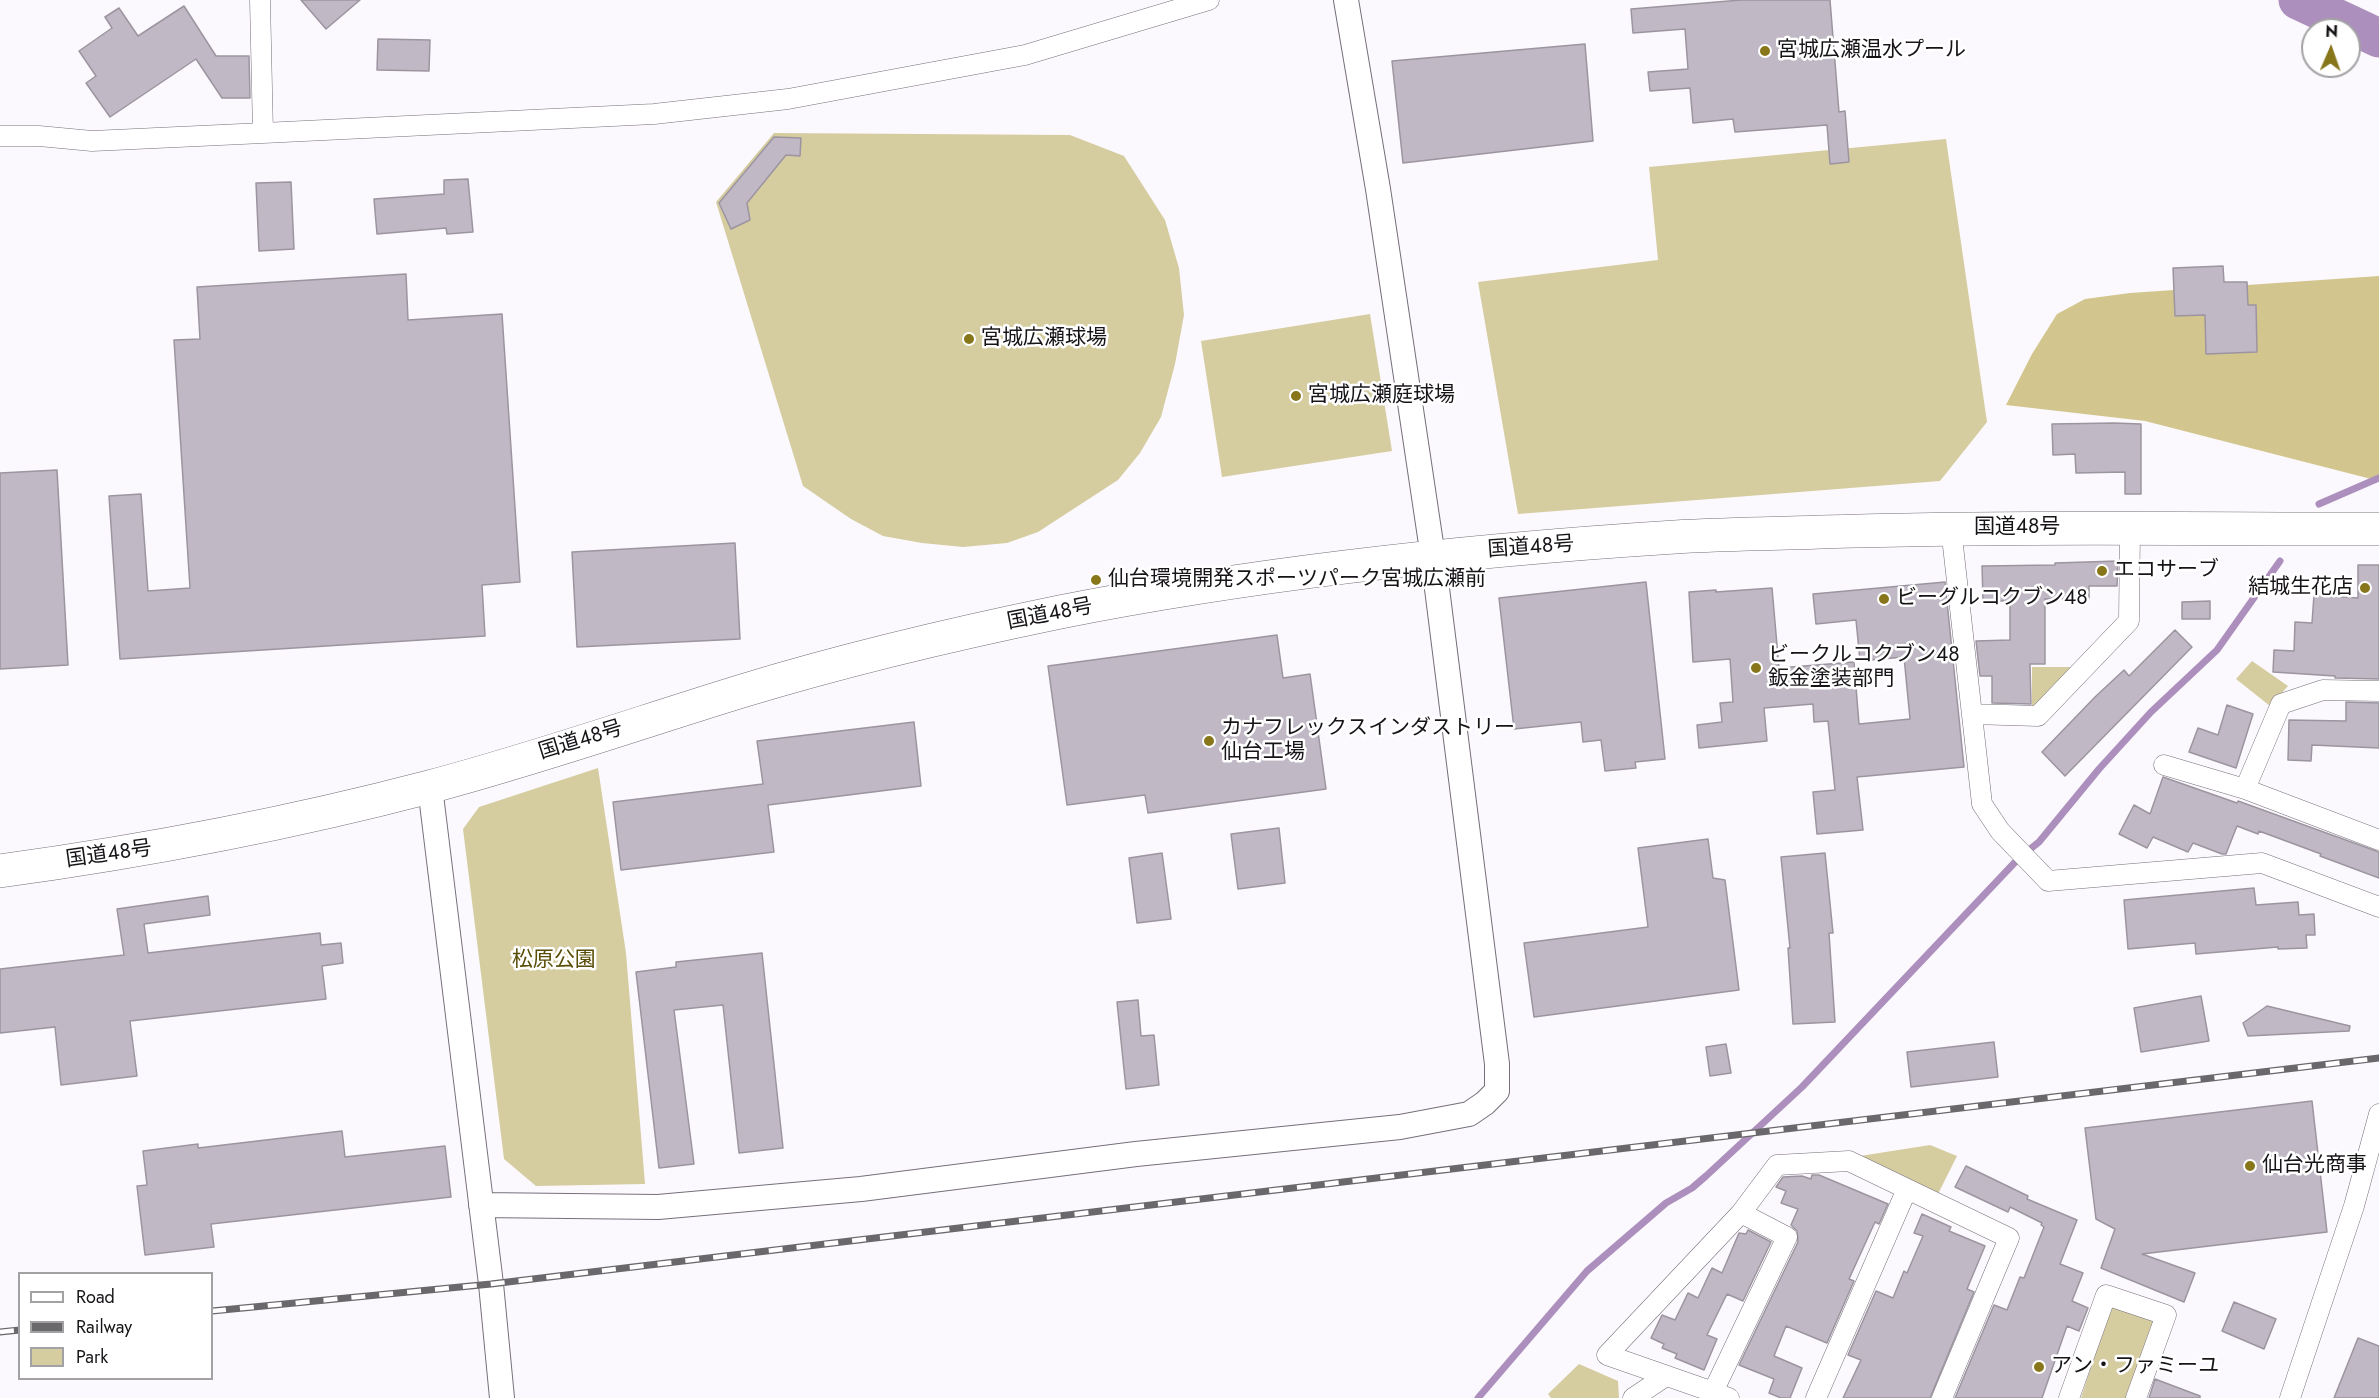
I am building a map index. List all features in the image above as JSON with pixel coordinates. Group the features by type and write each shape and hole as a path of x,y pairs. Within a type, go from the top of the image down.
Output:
{"highway":[{"name":"国道48号","path":"0,871 165,846 281,823 430,787 747,689 957,633 1186,589 1433,556 1678,537 1951,528 2379,529"}],"street":[{"path":"260,0 263,134"},
{"path":"0,136 39,136 92,141 263,134 654,114 788,99 1025,55 1209,0"},
{"path":"481,1205 658,1207 861,1189 1136,1154 1400,1127 1469,1114 1497,1091 1497,1064 1433,556 1378,189 1346,0"},
{"path":"1951,528 1982,804 2000,831 2048,881 2262,863 2379,907"},
{"path":"1972,714 2037,716 2129,621 2130,528"},
{"path":"2245,789 2281,704 2323,690 2379,691"},
{"path":"2164,765 2245,789 2379,840"},
{"path":"430,787 502,1398"},
{"path":"2290,1398 2354,1206 2379,1114"},
{"path":"1741,1213 1787,1237 1721,1395 1607,1355 1741,1213 1777,1165 1849,1161 2009,1238 1942,1398"},
{"path":"1816,1398 1907,1189"},
{"path":"2069,1398 2106,1294 2166,1315 2136,1398"},
{"path":"1633,1398 1666,1376"}],"green space":[{"name":"宮城広瀬球場","path":"774,133 1070,135 1124,156 1165,220 1179,268 1184,315 1175,364 1161,417 1140,453 1118,480 1038,532 1007,543 963,547 883,536 851,519 803,486 716,202"},
{"path":"1946,139 1987,422 1940,481 1518,514 1478,282 1658,260 1649,167"},
{"name":"宮城広瀬庭球場","path":"1370,314 1392,451 1222,477 1201,341"},
{"path":"2252,661 2288,686 2270,706 2236,679"},
{"path":"2032,667 2080,667 2032,709"},
{"name":"松原公園","path":"598,768 626,953 645,1184 536,1186 504,1159 463,829 479,807"},
{"path":"1930,1145 1957,1156 1937,1196 1860,1156"},
{"path":"2112,1303 2155,1318 2128,1398 2081,1398"},
{"path":"1579,1364 1618,1381 1619,1398 1551,1398 1548,1394"}],"shaded area":[{"path":"2379,276 2379,481 2145,421 2006,405 2032,354 2057,314 2085,299 2130,293"}],"building":[{"path":"301,0 360,0 326,29"},
{"path":"1741,0 1830,0 1839,112 1845,111 1849,162 1830,164 1827,125 1735,132 1733,119 1693,123 1690,88 1650,91 1648,72 1688,69 1685,29 1633,33 1631,9"},
{"path":"184,6 216,56 249,56 250,98 222,98 196,59 110,117 86,83 96,76 79,51 112,28 105,17 119,8 138,36"},
{"path":"378,39 430,40 429,71 377,70"},
{"path":"1585,44 1593,141 1403,163 1392,61"},
{"path":"774,137 801,138 800,156 786,155 747,203 750,220 731,229 719,203"},
{"path":"468,179 473,232 447,234 446,228 377,234 374,199 444,194 444,180"},
{"path":"291,182 294,249 259,251 256,183"},
{"path":"2223,266 2224,282 2247,282 2248,305 2256,305 2257,352 2206,354 2205,315 2175,316 2173,268"},
{"path":"406,274 408,320 502,314 520,582 482,585 485,636 120,659 109,496 141,494 148,591 190,588 174,340 200,339 197,287"},
{"path":"2052,424 2141,424 2141,494 2125,494 2125,472 2076,473 2075,454 2053,455"},
{"path":"57,470 68,665 0,669 0,473"},
{"path":"735,543 740,639 577,647 572,552"},
{"path":"2118,561 2117,586 2089,586 2089,598 2045,599 2045,664 2030,664 2031,704 1992,703 1992,676 1980,676 1976,641 2010,640 2010,601 1983,601 1982,566"},
{"path":"2358,565 2379,565 2379,679 2335,678 2335,676 2273,672 2274,650 2294,651 2295,622 2312,623 2314,595 2358,598"},
{"path":"1646,582 1665,759 1635,762 1636,768 1605,771 1601,740 1583,742 1581,722 1514,729 1499,598"},
{"path":"1945,582 1964,767 1857,777 1863,830 1817,834 1813,792 1835,790 1828,721 1814,722 1813,704 1764,708 1767,741 1699,748 1697,725 1722,722 1720,703 1733,702 1730,659 1693,662 1689,592 1772,588 1779,668 1854,662 1859,724 1910,719 1904,657 1860,661 1856,620 1816,624 1813,594"},
{"path":"2210,601 2210,619 2182,619 2182,602"},
{"path":"2175,630 2192,647 2065,776 2042,752 2124,670 2129,676"},
{"path":"1277,635 1283,678 1310,674 1326,789 1148,813 1145,795 1067,805 1048,666"},
{"path":"2346,702 2379,703 2379,748 2312,745 2311,761 2288,760 2289,720 2346,721"},
{"path":"2227,705 2253,714 2236,768 2189,752 2198,728 2218,735"},
{"path":"914,722 921,786 768,805 774,852 621,870 613,802 763,784 757,741"},
{"path":"2163,777 2237,803 2238,801 2379,852 2379,878 2259,831 2258,834 2237,826 2226,854 2193,843 2188,852 2153,837 2147,848 2119,834 2134,805 2150,814"},
{"path":"1279,828 1285,883 1238,889 1231,834"},
{"path":"1708,839 1713,878 1725,880 1739,990 1534,1017 1524,943 1648,927 1638,848"},
{"path":"1162,853 1171,919 1137,923 1129,858"},
{"path":"1825,853 1833,933 1829,933 1835,1022 1793,1024 1788,948 1790,948 1781,857"},
{"path":"2254,888 2256,905 2298,902 2299,915 2314,914 2315,935 2306,935 2307,948 2278,949 2278,947 2196,954 2195,943 2128,949 2124,900"},
{"path":"208,896 210,915 144,924 148,953 320,933 321,945 341,943 343,963 322,966 326,999 130,1021 137,1076 61,1085 55,1027 0,1033 0,969 124,955 117,909"},
{"path":"762,953 783,1148 739,1153 723,1005 674,1010 694,1164 659,1168 636,972 676,967 676,962"},
{"path":"2201,996 2209,1041 2141,1052 2134,1008"},
{"path":"1138,1000 1141,1036 1154,1035 1159,1085 1126,1089 1117,1002"},
{"path":"2267,1006 2350,1026 2349,1031 2248,1036 2243,1023"},
{"path":"1994,1042 1998,1077 1911,1087 1907,1052"},
{"path":"1726,1044 1731,1073 1710,1076 1706,1047"},
{"path":"2312,1101 2327,1232 2142,1254 2195,1273 2184,1302 2101,1268 2115,1229 2096,1219 2085,1128"},
{"path":"342,1131 345,1157 445,1146 451,1197 211,1224 214,1247 145,1255 137,1186 147,1185 143,1151 198,1144 198,1148"},
{"path":"1966,1166 2028,1196 2027,1199 2077,1220 2060,1264 2083,1273 2072,1301 2088,1308 2079,1331 2067,1326 2042,1398 1955,1398 1994,1305 2007,1310 2020,1277 2024,1278 2044,1227 2042,1223 2010,1207 2008,1212 1955,1187"},
{"path":"1812,1175 1819,1175 1888,1204 1879,1224 1875,1222 1849,1279 1854,1281 1827,1343 1786,1326 1774,1356 1802,1368 1790,1398 1781,1398 1769,1393 1774,1379 1739,1365 1798,1242 1797,1231 1791,1225 1798,1209 1781,1203 1786,1191 1776,1187 1783,1177 1802,1176 1811,1179"},
{"path":"1922,1214 1951,1227 1949,1231 1985,1246 1967,1289 1974,1292 1930,1398 1843,1398 1861,1360 1848,1355 1876,1291 1893,1298 1904,1271 1907,1273 1923,1236 1914,1233"},
{"path":"1748,1230 1771,1242 1743,1301 1727,1294 1707,1335 1717,1339 1704,1370 1675,1358 1677,1354 1662,1348 1664,1344 1651,1338 1662,1315 1675,1320 1688,1293 1698,1298 1712,1268 1722,1273 1739,1233 1746,1234"},
{"path":"2234,1302 2276,1319 2264,1349 2222,1331"},
{"path":"2358,1338 2379,1346 2379,1398 2334,1398"},
{"path":"2155,1379 2200,1396 2200,1398 2149,1398"}],"waterway":[{"path":"2298,0 2379,38"},
{"path":"2319,504 2379,478"},
{"path":"1478,1398 1587,1271 1666,1203 1692,1188 1802,1087 2019,858 2039,842 2099,769 2151,712 2217,650 2280,561"}],"railway":[{"path":"213,1311 491,1284 2379,1058"},
{"path":"0,1332 18,1330"}],"place":[{"name":"宮城広瀬温水プール","path":"1765,51"},
{"name":"宮城広瀬球場","path":"969,339"},
{"name":"宮城広瀬庭球場","path":"1296,396"},
{"name":"エコサーブ","path":"2102,571"},
{"name":"仙台環境開発スポーツパーク宮城広瀬前","path":"1096,580"},
{"name":"結城生花店","path":"2365,588"},
{"name":"ビーグルコクブン48","path":"1884,599"},
{"name":"ビークルコクブン48 鈑金塗装部門","path":"1756,668"},
{"name":"カナフレックスインダストリー 仙台工場","path":"1209,741"},
{"name":"仙台光商事","path":"2250,1166"},
{"name":"アン・ファミーユ","path":"2039,1367"}]}
